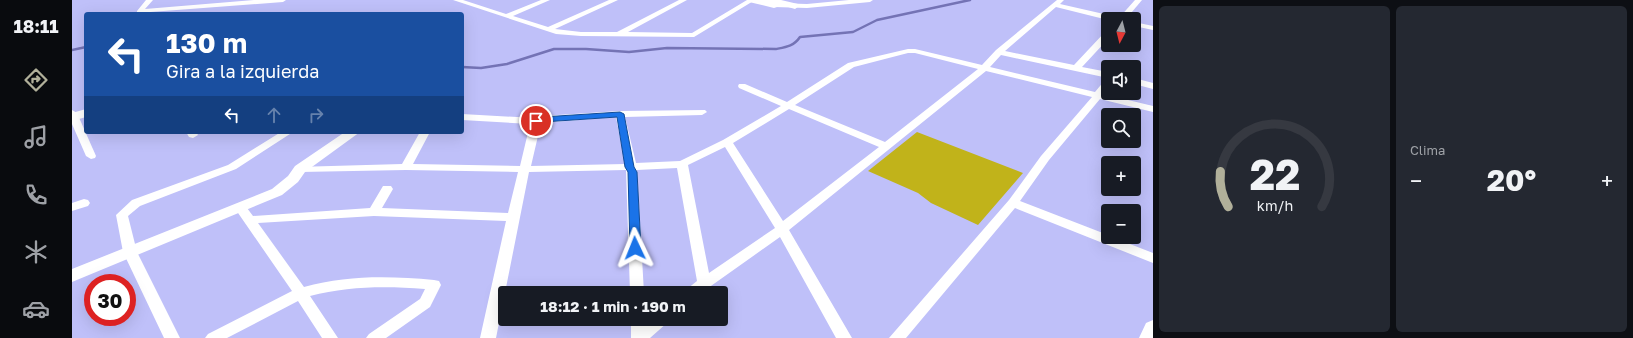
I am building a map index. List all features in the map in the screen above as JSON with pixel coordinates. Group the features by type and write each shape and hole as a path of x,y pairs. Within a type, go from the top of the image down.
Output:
{"street":[{"path":"150,0 139,12 182,7 283,0"},
{"path":"456,0 548,30 581,34 694,35 752,0 773,3 797,3 807,6 870,0"},
{"path":"469,4 479,0"},
{"path":"507,16 547,0"},
{"path":"548,30 615,0"},
{"path":"618,34 684,0"},
{"path":"1128,12 1139,0"},
{"path":"700,286 782,229 984,68 999,52 1058,3 1101,15"},
{"path":"1141,25 1153,28"},
{"path":"1076,68 1101,41"},
{"path":"300,170 406,168 525,169 630,167 682,164 727,142 851,65 908,51 1153,109"},
{"path":"999,52 1101,73"},
{"path":"1141,83 1153,86"},
{"path":"742,86 886,146"},
{"path":"898,338 1013,203 1045,158 1074,126 1101,90"},
{"path":"464,117 536,121 542,119 620,114 702,112"},
{"path":"84,113 72,116 91,156"},
{"path":"620,114 632,172 637,286"},
{"path":"488,338 513,217 536,121"},
{"path":"172,338 130,252 122,215 136,203 174,190 190,182 232,166 285,134"},
{"path":"72,276 277,192 293,179 300,170 351,134"},
{"path":"406,168 424,134"},
{"path":"727,142 782,229 844,338"},
{"path":"682,164 704,283"},
{"path":"374,212 387,189"},
{"path":"72,207 84,203"},
{"path":"1013,203 1153,258"},
{"path":"240,207 301,293 330,338"},
{"path":"250,220 374,212 513,217"},
{"path":"213,338 301,293 317,288 350,282 375,280 395,280 434,285 425,303 374,338"},
{"path":"638,326 639,338"},
{"path":"639,338 654,326"},
{"path":"1149,338 1153,328"}],"shaded area":[{"path":"917,132 1023,173 978,225 931,203 918,193 868,171"}],"waterway":[{"path":"464,67 481,68 507,64 554,49 586,49 629,52 667,48 776,49 786,47 798,40 800,37 853,32 877,20 970,0"},
{"path":"72,50 84,47"}],"route":[{"path":"536,121 542,119 620,114 632,172 635,248"}]}
